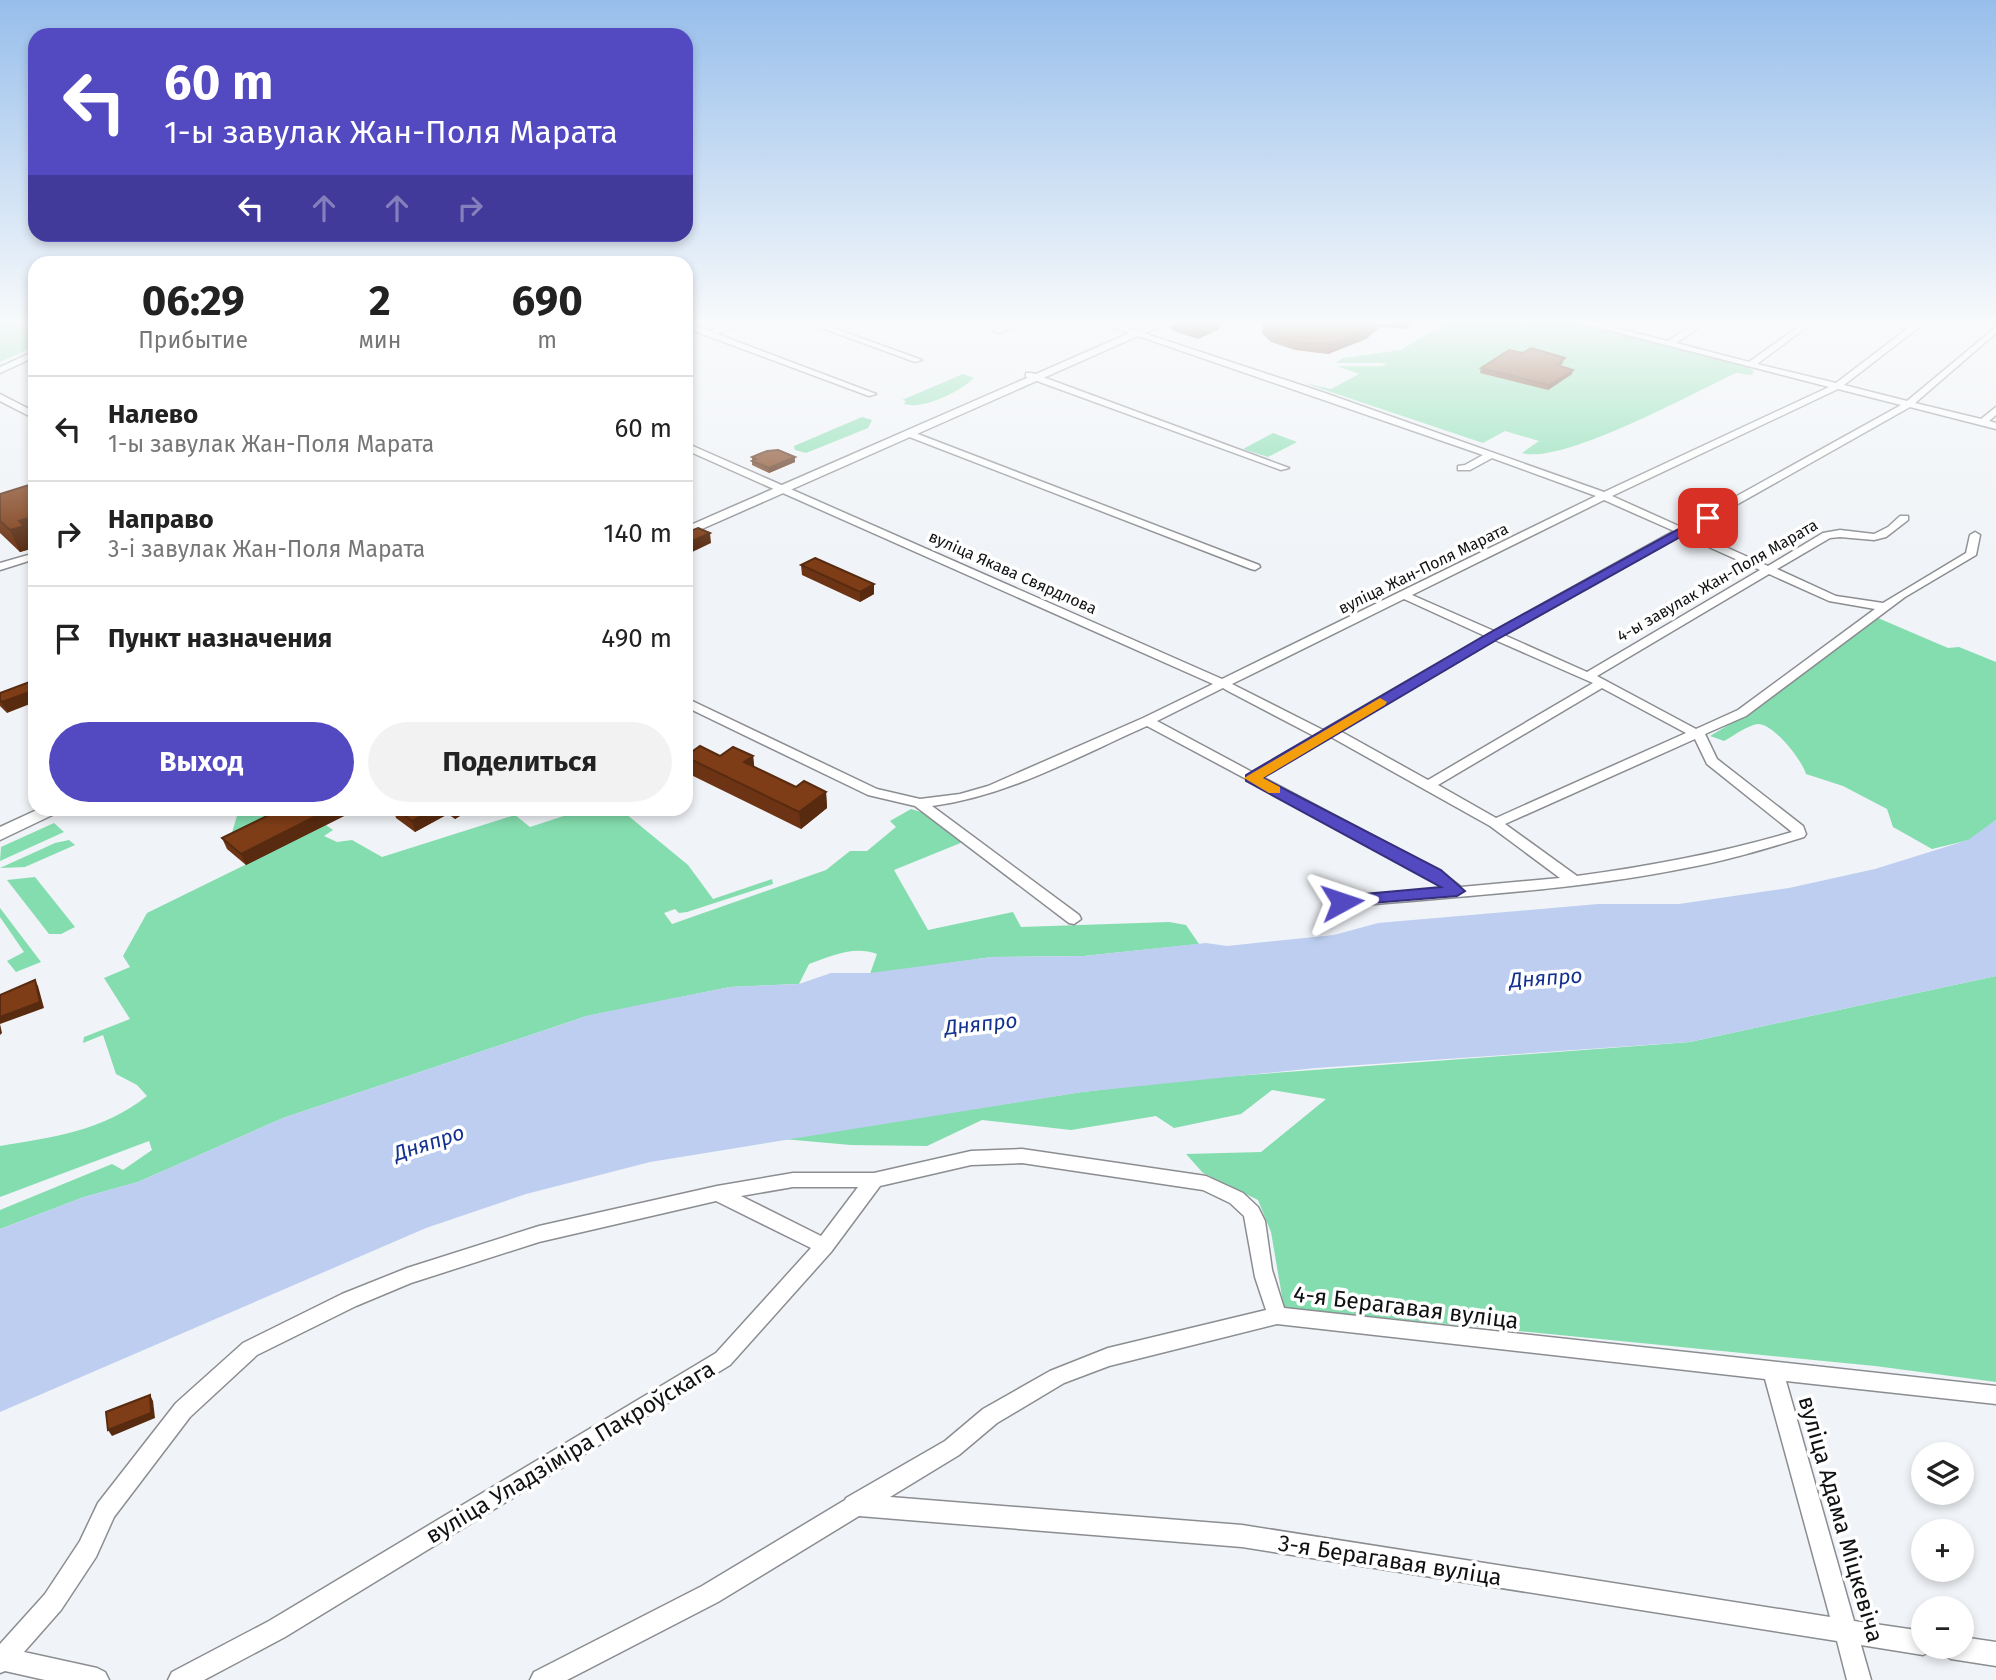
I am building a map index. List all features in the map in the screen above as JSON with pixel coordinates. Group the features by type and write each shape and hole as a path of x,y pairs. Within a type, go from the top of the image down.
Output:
{"main road":[{"path":"693,529 980,399"},
{"path":"693,522 910,434 983,399"},
{"path":"0,824 28,812"},
{"path":"0,834 40,816"}],"street":[{"path":"4,399 28,412"},
{"path":"1097,399 1284,468"},
{"path":"1332,399 1492,454 1604,496 1770,568 1833,599 1864,623"},
{"name":"вуліца Жан-Поля Марата","path":"920,803 961,798 993,789 1147,721 1604,496 1809,399"},
{"path":"1890,399 1996,426"},
{"path":"1251,778 1493,636 1684,531 1913,399"},
{"path":"1982,423 1996,410"},
{"path":"910,434 1255,567"},
{"name":"вуліца Якава Свярдлова","path":"693,449 1326,733 1429,785 1495,823 1573,880"},
{"path":"1461,468 1467,468 1492,454"},
{"name":"4-ы завулак Жан-Поля Марата","path":"1587,677 1827,535 1847,533 1874,538 1887,535 1904,518"},
{"path":"1495,823 1699,735 1742,713 1900,595 1971,555 1975,535"},
{"path":"0,568 28,558"},
{"path":"1342,902 1573,880 1711,861 1799,834 1798,829 1712,761 1699,735 1602,683 1404,595"},
{"path":"1833,599 1887,607"},
{"path":"1429,785 1602,683"},
{"path":"693,705 873,792 920,803 1074,919"},
{"path":"1147,721 1435,874 1457,891"},
{"path":"97,1680 2,1660 53,1602 89,1549 106,1510 183,1410 250,1349 349,1300 407,1276 539,1234 717,1193 793,1180 874,1180 971,1158 1022,1156 1206,1183 1232,1194 1249,1208 1258,1221 1262,1266 1276,1316"},
{"name":"вуліца Уладзіміра Пакроўскага","path":"180,1680 276,1629 723,1359 824,1246 874,1180"},
{"path":"717,1193 824,1246"},
{"name":"4-я Берагавая вуліца","path":"542,1680 710,1594 854,1504 952,1448 990,1416 1057,1377 1120,1354 1276,1316 1996,1395"},
{"name":"вуліца Адама Міцкевіча","path":"1773,1372 1859,1680"},
{"name":"3-я Берагавая вуліца","path":"854,1504 1242,1536 1911,1641"},
{"path":"1974,1651 1996,1654"}],"green space":[{"path":"936,399 912,405 904,404 906,401 902,400"},
{"path":"1353,399 1682,399 1596,438 1541,454 1522,453 1539,441 1505,431 1483,443"},
{"path":"862,417 872,420 868,428 806,453 795,450 794,446"},
{"path":"1273,433 1297,442 1268,457 1243,449"},
{"path":"1878,618 1948,648 1959,647 1996,662 1996,820 1969,840 1932,849 1893,827 1887,809 1843,786 1806,774 1799,760 1779,736 1764,726 1750,726 1724,741 1710,736 1752,711"},
{"path":"911,809 924,813 963,842 894,870 928,930 1013,912 1021,927 1169,922 1186,925 1199,944 1084,956 992,957 870,974 877,954 851,951 809,964 799,984 730,987 587,1016 283,1118 138,1182 84,1197 0,1229 0,1210 112,1164 123,1170 152,1150 149,1141 0,1197 0,1146 95,1125 130,1108 147,1096 137,1085 116,1074 103,1035 83,1043 84,1037 130,1019 104,978 130,967 123,956 147,913 326,825 333,830 324,836 337,842 352,840 382,857 512,816 516,816 530,827 564,816 628,816 688,865 713,899 772,879 773,884 687,912 679,913 675,909 664,913 672,924 826,870 850,851 867,851 896,827 890,821"},
{"path":"237,816 282,816 228,846"},
{"path":"54,823 64,832 0,861 1,847"},
{"path":"69,840 75,845 25,867 0,868 55,843"},
{"path":"35,877 75,927 61,934 49,934 7,880"},
{"path":"0,908 41,962 16,972 7,961 24,952 0,917"},
{"path":"1996,976 1996,1382 1875,1366 1284,1308 1271,1232 1258,1200 1203,1173 1186,1154 1261,1152 1326,1099 1272,1090 1241,1114 1174,1128 1156,1116 1071,1130 982,1120 927,1146 851,1145 783,1139 1082,1092 1194,1079 1690,1042"}],"water":[{"name":"Дняпро","path":"1996,820 1996,976 1690,1042 1316,1068 1082,1092 650,1162 526,1194 426,1228 0,1412 0,1229 84,1197 138,1182 283,1118 587,1016 730,987 799,984 831,973 870,973 992,957 1084,956 1206,943 1227,946 1334,935 1378,923 1598,904 1679,904 1789,888 1875,869 1968,840"}],"building":[{"path":"778,450 795,457 769,468 752,461 756,459 752,457"},
{"path":"28,485 28,518 19,521 24,526 10,530 0,521 0,494"},
{"path":"698,528 710,533 693,541 693,530"},
{"path":"815,558 874,584 860,592 801,565"},
{"path":"28,683 28,693 2,702 0,693"},
{"path":"700,746 720,756 733,747 753,756 744,762 796,787 804,781 826,792 799,812 693,760 693,751"},
{"path":"267,816 316,816 241,854 222,838"},
{"path":"405,816 421,816 412,821"},
{"path":"35,980 40,1002 0,1017 0,995"},
{"path":"150,1395 151,1413 108,1430 106,1412"}],"slow traffic":[{"path":"1274,790 1251,778 1380,702"}],"route":[{"path":"1342,902 1457,891 1435,874 1251,778 1493,636 1708,518"}]}
